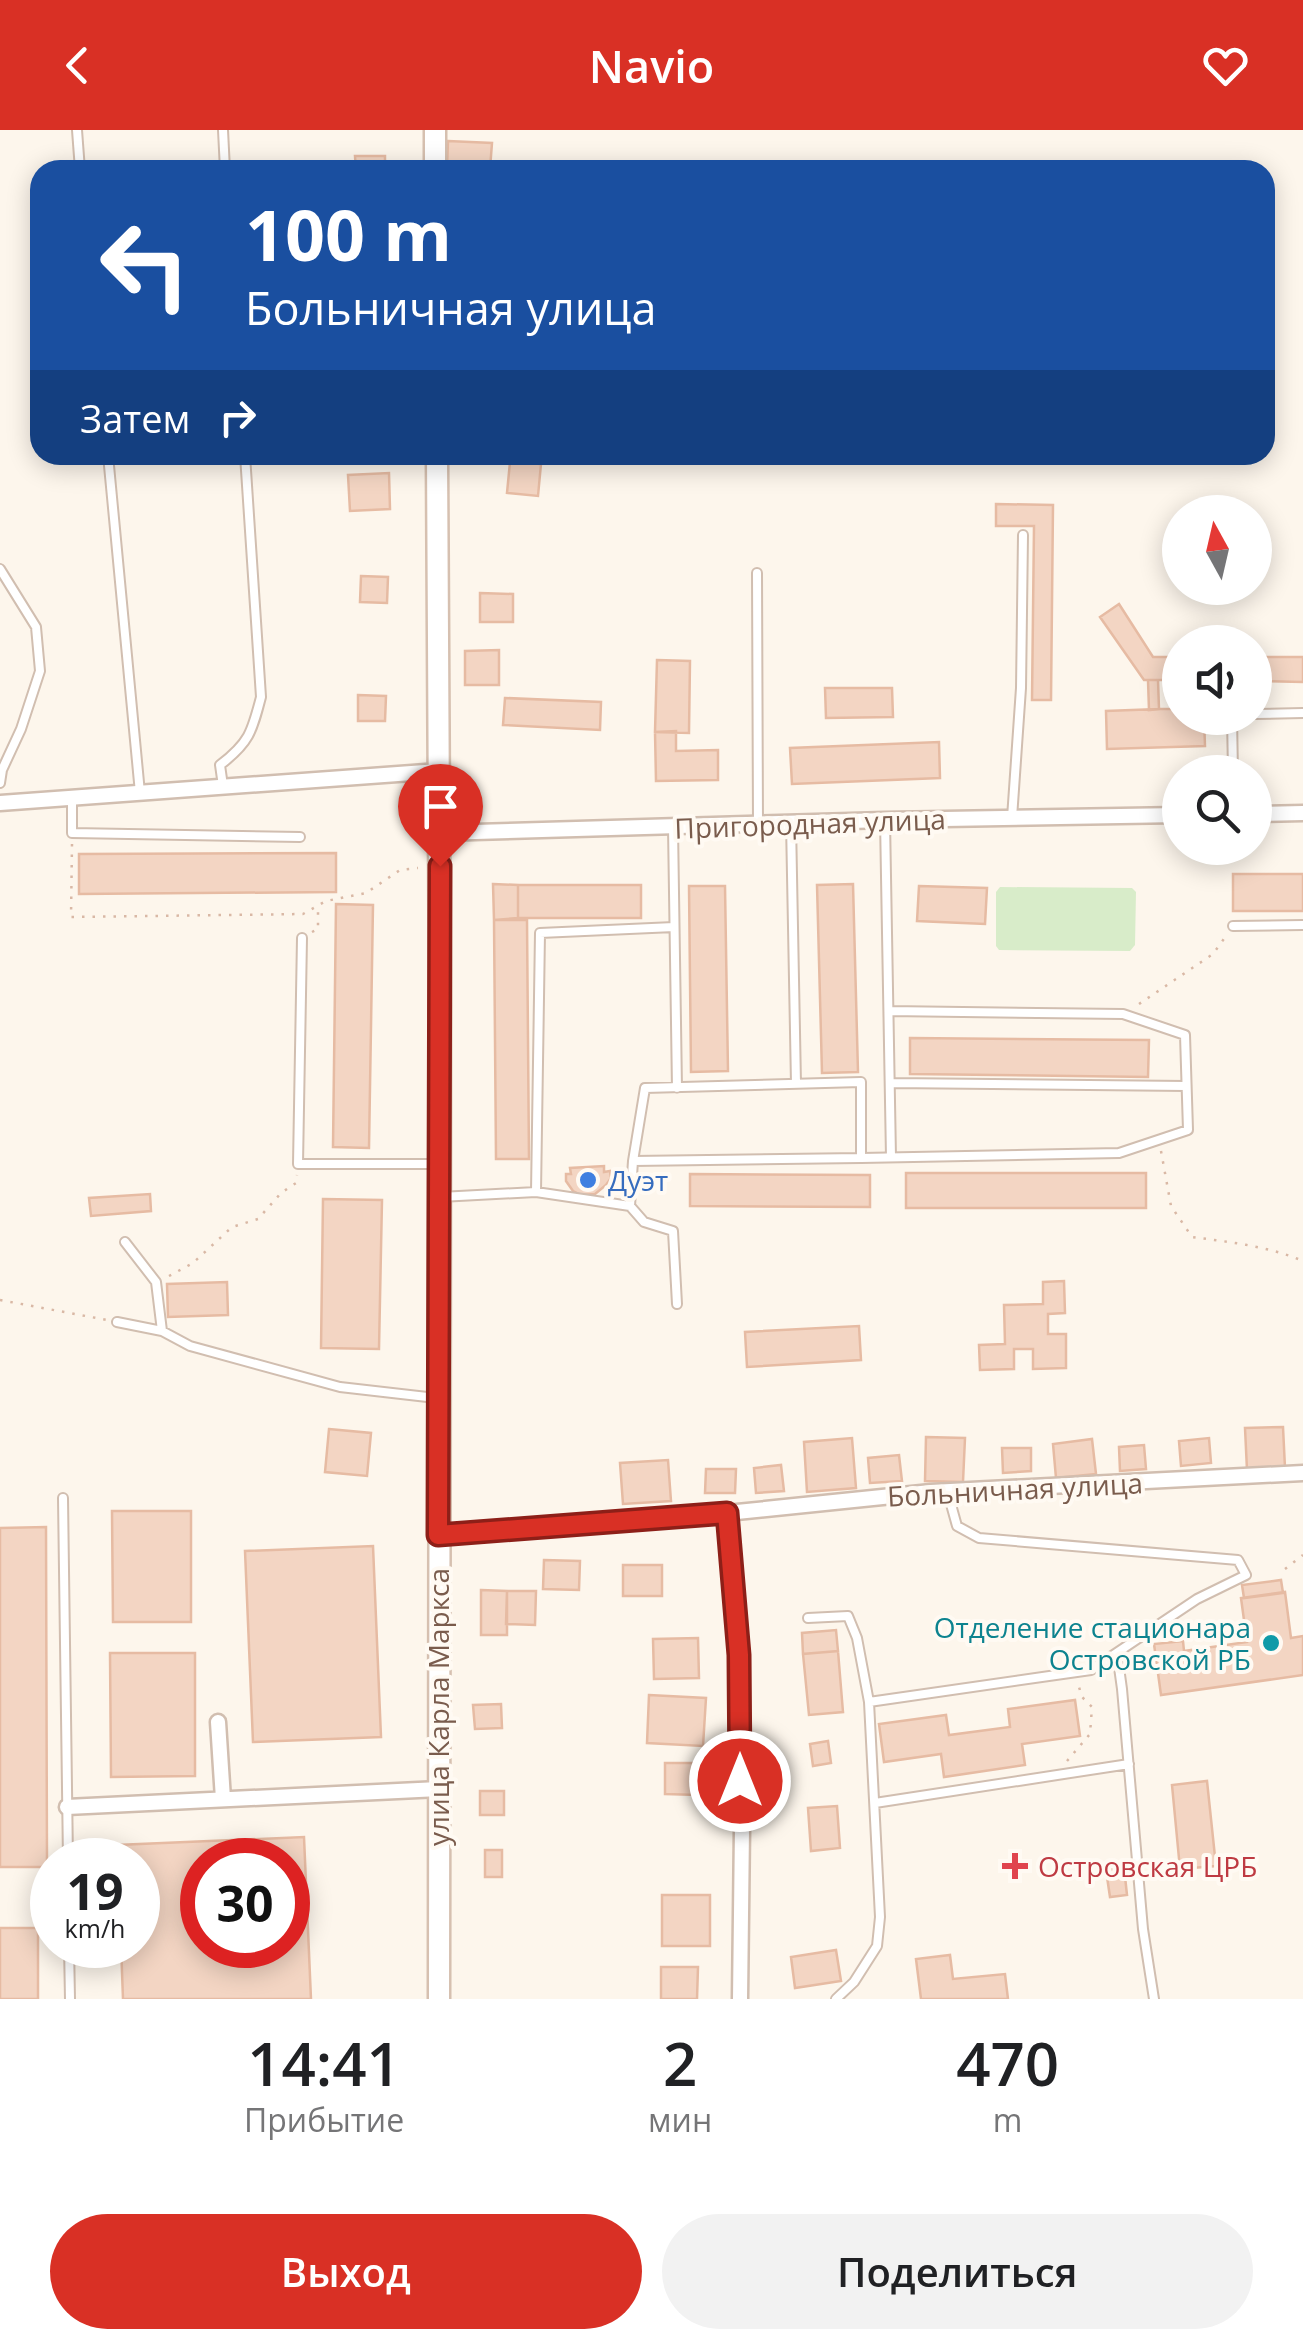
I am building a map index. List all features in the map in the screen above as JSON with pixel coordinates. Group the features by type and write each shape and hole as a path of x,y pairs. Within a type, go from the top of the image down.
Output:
{"main road":[{"path":"434,130 435,160"},
{"name":"улица Карла Маркса","path":"437,465 438,1999"}],"street":[{"path":"0,803 440,771"},
{"path":"1272,814 1303,813"},
{"name":"Пригородная улица","path":"440,834 1162,815"},
{"name":"Больничная улица","path":"438,1535 727,1513 947,1490 1303,1473"},
{"path":"727,1513 740,1686 740,1999"},
{"path":"218,1722 223,1799"},
{"path":"67,1807 439,1789"}],"lane":[{"path":"77,130 79,160"},
{"path":"222,130 224,160"},
{"path":"109,465 140,792"},
{"path":"223,786 220,765 238,751 253,730 262,697 246,465"},
{"path":"1012,818 1021,688 1022,535"},
{"path":"0,569 36,627 40,671 0,783"},
{"path":"758,574 758,824"},
{"path":"1272,714 1303,713"},
{"path":"72,798 72,834 300,836"},
{"path":"885,820 891,1157"},
{"path":"791,823 796,1084"},
{"path":"673,826 677,1088"},
{"path":"1233,926 1303,925"},
{"path":"536,1192 540,933 674,927"},
{"path":"302,938 298,1164 440,1164"},
{"path":"632,1160 1119,1153 1188,1130 1184,1035 1123,1014 890,1011"},
{"path":"630,1206 632,1160 644,1088 861,1082 861,1158"},
{"path":"891,1083 1186,1086"},
{"path":"440,1197 536,1192 630,1206 644,1222 673,1231 676,1304"},
{"path":"125,1242 156,1282 162,1331"},
{"path":"116,1322 162,1331 190,1346 340,1387 440,1398"},
{"path":"869,1702 1091,1670 1197,1598 1246,1574 1238,1560 980,1538 958,1526 947,1490"},
{"path":"63,1498 68,1838"},
{"path":"808,1618 848,1616 857,1638 869,1702 880,1917 877,1946 854,1982 836,1999"},
{"path":"1117,1654 1154,1999"},
{"path":"874,1803 1129,1764"},
{"path":"69,1968 70,1999"}],"path":[{"path":"72,834 70,916 303,914 326,901 366,893 400,870 440,866"},
{"path":"302,938 318,929 318,906"},
{"path":"1123,1014 1212,954 1233,926"},
{"path":"1158,1140 1171,1206 1192,1238 1287,1254 1303,1261"},
{"path":"156,1282 193,1264 232,1227 258,1219 281,1193 296,1183 298,1164"},
{"path":"0,1300 116,1322"},
{"path":"1286,1569 1303,1556"},
{"path":"1052,1776 1090,1734 1092,1707 1082,1697 1074,1672"}],"green space":[{"path":"1000,887 1132,888 1136,892 1135,945 1130,951 999,950 996,892"}],"building":[{"path":"448,141 492,143 491,160 447,160"},
{"path":"355,156 385,156 385,160 355,160"},
{"path":"510,465 541,465 538,496 507,493"},
{"path":"389,473 390,509 350,511 348,475"},
{"path":"996,504 1053,505 1051,700 1032,700 1034,526 996,526"},
{"path":"361,576 388,577 387,603 360,602"},
{"path":"480,593 513,594 513,622 480,622"},
{"path":"1119,604 1153,657 1162,657 1162,680 1144,680 1100,617"},
{"path":"499,650 499,685 465,685 465,651"},
{"path":"1272,657 1303,657 1303,682 1272,681"},
{"path":"657,660 690,661 689,733 655,732"},
{"path":"1148,680 1158,680 1159,709 1149,710"},
{"path":"825,688 892,688 893,717 826,718"},
{"path":"358,695 386,696 385,721 358,721"},
{"path":"505,698 601,702 600,730 503,725"},
{"path":"1162,709 1162,735 1205,735 1205,746 1107,749 1106,711"},
{"path":"676,731 676,751 718,750 718,780 656,781 655,732"},
{"path":"939,742 940,778 792,784 790,748"},
{"path":"336,853 336,892 79,894 79,854"},
{"path":"1233,874 1303,874 1303,911 1233,911"},
{"path":"493,884 518,885 518,918 494,920"},
{"path":"853,884 858,1072 822,1073 817,885"},
{"path":"518,885 641,885 641,918 518,918"},
{"path":"689,886 725,886 728,1071 691,1072"},
{"path":"919,886 987,888 985,924 917,921"},
{"path":"336,904 373,905 369,1148 333,1147"},
{"path":"494,920 527,920 529,1159 496,1159"},
{"path":"910,1038 1149,1040 1148,1077 910,1074"},
{"name":"Дуэт","path":"604,1166 604,1172 610,1171 611,1178 595,1194 581,1195 566,1181 570,1168"},
{"path":"906,1173 1146,1173 1146,1208 906,1208"},
{"path":"690,1174 870,1175 870,1207 690,1206"},
{"path":"150,1194 151,1211 91,1216 89,1198"},
{"path":"323,1199 382,1200 379,1349 321,1348"},
{"path":"1064,1281 1065,1313 1048,1314 1048,1334 1066,1334 1066,1368 1033,1369 1033,1349 1014,1349 1014,1369 980,1370 979,1345 1005,1344 1004,1305 1043,1304 1043,1282"},
{"path":"227,1282 228,1315 168,1317 167,1284"},
{"path":"859,1326 861,1360 747,1367 745,1332"},
{"path":"1283,1427 1285,1468 1247,1470 1245,1428"},
{"path":"329,1429 371,1433 367,1476 325,1472"},
{"path":"926,1437 965,1438 963,1482 925,1481"},
{"path":"852,1438 856,1488 807,1492 804,1442"},
{"path":"1209,1438 1211,1463 1181,1466 1179,1441"},
{"path":"1092,1439 1096,1474 1056,1478 1053,1444"},
{"path":"1144,1445 1146,1469 1120,1471 1119,1447"},
{"path":"1002,1448 1031,1448 1031,1471 1003,1473"},
{"path":"899,1455 902,1481 870,1483 868,1458"},
{"path":"668,1460 671,1501 623,1504 620,1463"},
{"path":"781,1465 784,1491 756,1493 754,1468"},
{"path":"706,1469 736,1469 735,1493 705,1493"},
{"path":"112,1511 191,1511 191,1622 113,1622"},
{"path":"46,1527 47,1838 30,1838 30,1867 0,1867 0,1528"},
{"path":"373,1546 381,1737 253,1742 245,1551"},
{"path":"544,1560 580,1561 579,1590 543,1589"},
{"path":"623,1565 662,1565 662,1596 623,1596"},
{"path":"1281,1580 1283,1593 1244,1598 1242,1585"},
{"path":"481,1590 507,1591 507,1635 481,1635"},
{"path":"507,1591 536,1591 535,1625 506,1624"},
{"name":"Отделение стационара Островской РБ","path":"1285,1592 1291,1638 1303,1636 1303,1675 1161,1695 1154,1644 1183,1641 1184,1651 1247,1642 1241,1598"},
{"path":"836,1630 838,1651 803,1654 802,1633"},
{"path":"698,1638 699,1678 654,1679 653,1639"},
{"path":"838,1651 843,1712 809,1715 803,1654"},
{"path":"110,1653 195,1653 195,1776 111,1777"},
{"path":"649,1695 706,1698 703,1746 647,1743"},
{"path":"1075,1700 1080,1736 1022,1744 1025,1765 944,1777 941,1754 884,1762 879,1724 946,1715 949,1735 1010,1727 1008,1709"},
{"path":"501,1704 502,1728 475,1729 473,1705"},
{"path":"828,1741 831,1763 813,1766 810,1744"},
{"path":"665,1763 699,1763 698,1795 665,1794"},
{"path":"1207,1781 1216,1866 1180,1869 1172,1785"},
{"path":"480,1791 504,1791 504,1815 480,1815"},
{"path":"837,1806 840,1848 811,1851 808,1808"},
{"path":"180,1842 180,1968 310,1968 311,1999 123,1999 122,1968 160,1968 160,1843"},
{"path":"485,1850 502,1850 502,1877 485,1877"},
{"path":"1124,1867 1127,1895 1110,1897 1106,1870"},
{"path":"662,1895 710,1895 710,1946 662,1946"},
{"path":"0,1928 30,1928 30,1968 38,1968 38,1999 0,1999"},
{"path":"836,1950 841,1981 795,1988 791,1957"},
{"path":"950,1955 953,1979 1005,1974 1008,1999 921,1999 916,1959"},
{"path":"661,1967 698,1967 697,1999 661,1999"}],"place":[{"name":"Дуэт","path":"588,1180"},
{"name":"Отделение стационара Островской РБ","path":"1271,1643"},
{"name":"Островская ЦРБ","path":"1015,1866"}],"route":[{"path":"440,866 438,1535 727,1513 739,1655 740,1781"}]}
